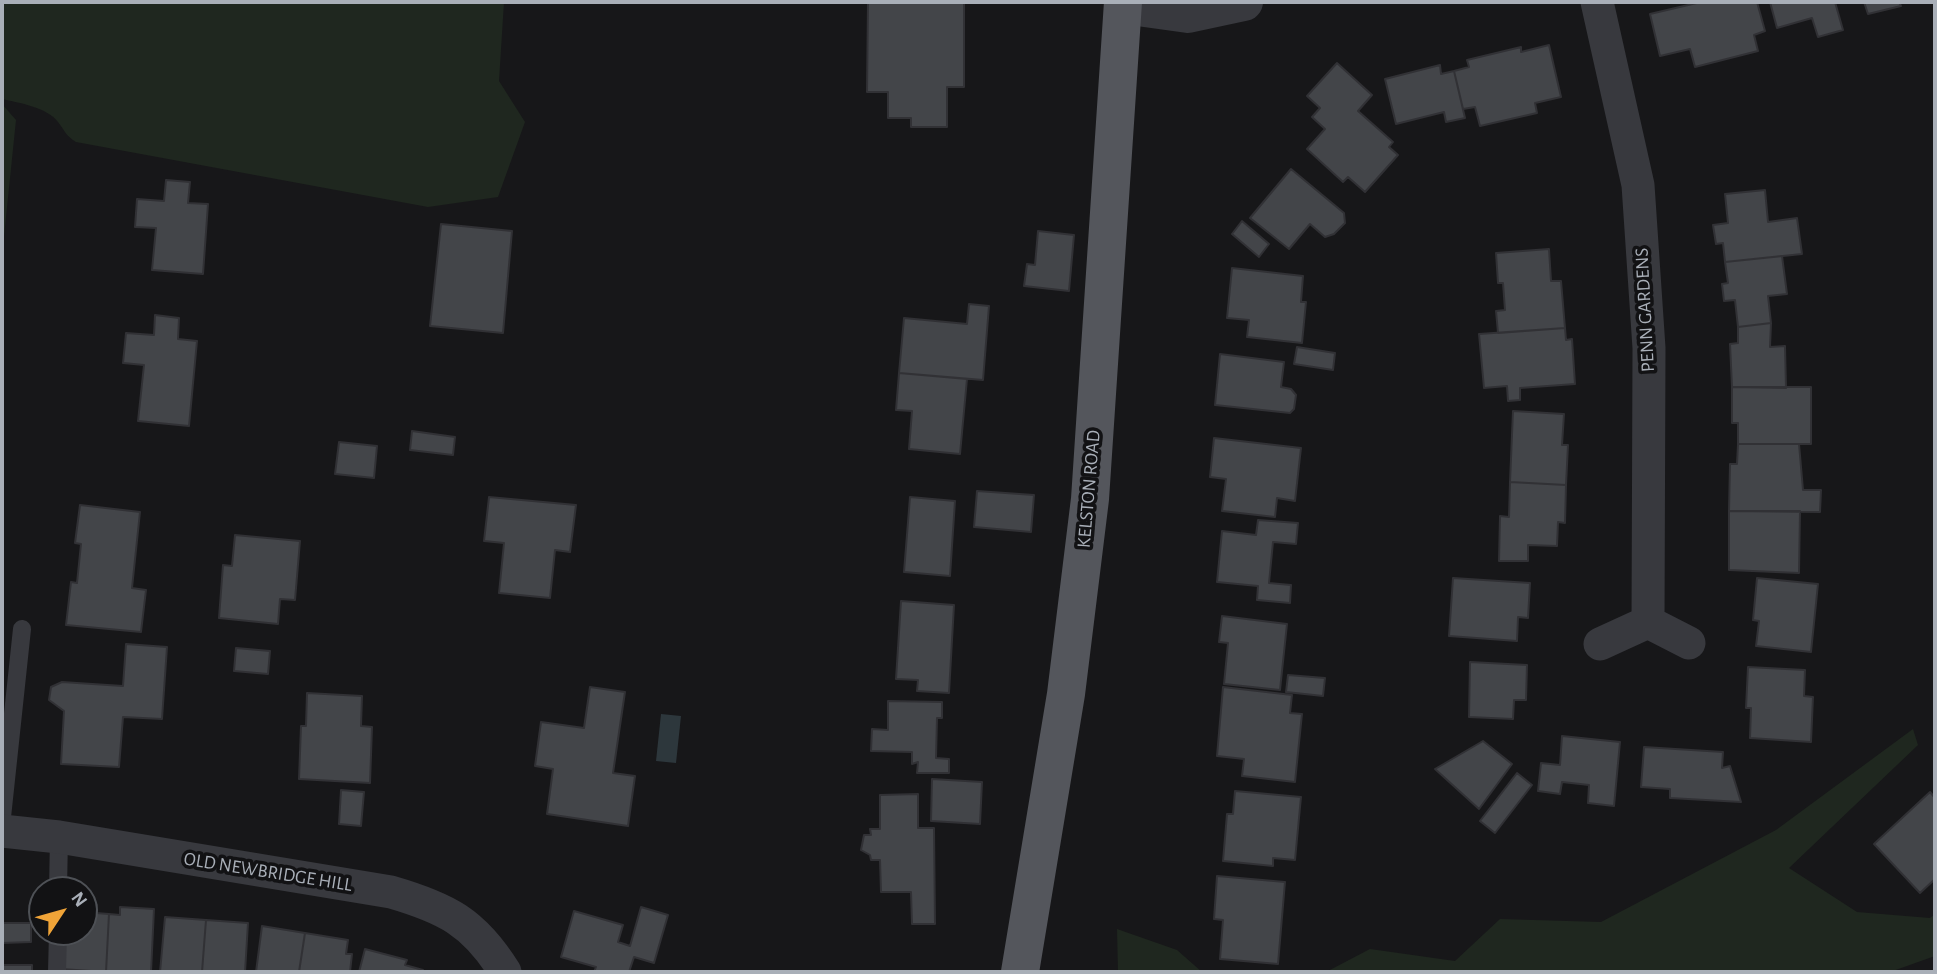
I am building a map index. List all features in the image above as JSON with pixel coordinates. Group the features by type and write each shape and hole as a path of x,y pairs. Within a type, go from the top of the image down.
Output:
{"main road":[{"name":"KELSTON ROAD","path":"1020,972 1066,694 1090,499 1123,3"}],"street":[{"path":"1123,3 1188,14 1244,2"},
{"name":"PENN GARDENS","path":"1597,2 1637,185 1648,348 1648,622"},
{"path":"1600,644 1648,622 1689,643"},
{"name":"OLD NEWBRIDGE HILL","path":"2,831 59,837 390,892 455,915 478,934 506,972"}],"lane":[{"path":"2,817 22,629"},
{"path":"58,876 59,837"},
{"path":"57,972 58,946"}],"shaded area":[{"path":"2,2 504,2 499,81 525,122 498,197 428,207 76,142 47,113 32,106 2,99"},
{"path":"2,104 16,120 2,256"},
{"path":"661,714 681,716 676,763 656,761"},
{"path":"1913,729 1918,745 1789,868 1857,912 1930,918 1935,914 1935,956 1890,972 1326,972 1370,949 1455,961 1500,919 1601,922 1776,830"},
{"path":"1117,929 1177,950 1202,972 1118,972"}],"building":[{"path":"868,2 964,2 964,87 947,87 947,127 911,127 911,118 888,118 888,92 867,92"},
{"path":"1701,2 1757,2 1765,31 1754,35 1758,51 1695,67 1690,49 1660,56 1650,14"},
{"path":"1770,2 1835,2 1843,30 1818,37 1812,18 1777,28"},
{"path":"1864,2 1899,2 1901,6 1868,14"},
{"path":"1549,45 1561,97 1535,103 1537,113 1480,126 1475,107 1463,109 1454,71 1469,67 1467,60 1521,47 1521,52"},
{"path":"1337,63 1372,95 1358,111 1393,142 1389,147 1398,155 1365,192 1348,177 1343,182 1307,149 1325,129 1312,117 1320,108 1307,96"},
{"path":"1440,65 1441,74 1454,71 1465,118 1446,122 1444,112 1396,124 1385,79"},
{"path":"1291,169 1344,213 1345,223 1334,234 1325,237 1310,224 1289,249 1250,218"},
{"path":"166,180 190,182 188,203 208,204 203,274 152,270 156,228 135,227 137,199 164,201"},
{"path":"1765,190 1768,222 1797,218 1802,254 1725,262 1723,243 1716,244 1713,225 1728,223 1725,194"},
{"path":"1242,221 1269,244 1259,257 1232,234"},
{"path":"441,224 512,231 503,333 430,326"},
{"path":"1038,231 1074,235 1069,291 1024,286 1027,264 1035,265"},
{"path":"1549,249 1551,281 1561,281 1565,328 1498,333 1496,311 1505,310 1503,283 1498,283 1496,253"},
{"path":"1782,256 1787,294 1768,296 1771,323 1738,327 1735,300 1724,301 1722,284 1728,283 1725,262"},
{"path":"1232,268 1303,276 1301,302 1306,302 1302,343 1247,337 1249,320 1227,318"},
{"path":"969,304 989,306 983,380 899,373 904,318 967,324"},
{"path":"155,315 179,318 178,339 197,341 189,426 138,421 144,365 123,363 126,333 154,335"},
{"path":"1771,323 1770,347 1785,346 1786,388 1732,387 1730,344 1738,343 1738,327"},
{"path":"1565,328 1566,340 1572,339 1575,384 1520,388 1520,400 1508,401 1507,386 1484,388 1479,334"},
{"path":"1297,347 1335,353 1333,370 1294,364"},
{"path":"1220,354 1284,362 1281,387 1291,389 1296,395 1294,409 1290,413 1215,405"},
{"path":"899,373 967,379 960,454 909,449 912,411 896,410"},
{"path":"1732,387 1811,387 1811,444 1738,444 1738,423 1732,423"},
{"path":"1513,411 1564,414 1562,445 1568,445 1566,485 1510,482"},
{"path":"412,431 455,437 453,455 410,450"},
{"path":"1214,438 1301,448 1295,501 1277,498 1275,517 1222,511 1226,479 1210,477"},
{"path":"339,442 377,446 374,478 335,474"},
{"path":"1738,444 1799,444 1803,490 1821,490 1820,512 1729,511 1730,464 1737,464"},
{"path":"1510,482 1566,485 1565,523 1558,522 1557,546 1528,545 1528,561 1499,561 1500,516 1509,517"},
{"path":"977,491 1034,495 1031,532 974,527"},
{"path":"489,497 576,505 570,552 555,550 550,598 499,593 504,543 484,541"},
{"path":"910,497 955,501 950,576 904,572"},
{"path":"80,505 140,512 132,588 146,590 141,632 66,625 71,582 77,583 81,544 75,543"},
{"path":"1729,511 1800,511 1799,573 1729,570"},
{"path":"1258,520 1298,523 1296,544 1273,542 1269,583 1291,585 1290,603 1257,600 1258,586 1217,582 1222,531 1256,535"},
{"path":"235,535 300,541 295,600 280,599 278,624 219,618 223,565 232,566"},
{"path":"1453,578 1530,583 1528,618 1518,617 1517,641 1449,636"},
{"path":"1757,578 1818,584 1811,652 1756,646 1759,621 1753,620"},
{"path":"901,601 954,605 949,693 917,691 918,680 896,679"},
{"path":"1222,616 1287,624 1280,690 1224,684 1228,643 1219,642"},
{"path":"126,644 167,647 162,719 123,717 119,767 61,764 64,711 49,700 51,687 62,682 123,686"},
{"path":"236,648 270,651 268,674 234,671"},
{"path":"1470,662 1527,665 1526,700 1514,700 1513,719 1469,717"},
{"path":"1748,667 1805,670 1804,696 1813,697 1811,742 1750,738 1751,708 1746,708"},
{"path":"1288,675 1325,678 1323,696 1286,692"},
{"path":"590,687 625,692 613,773 635,776 628,826 547,814 553,769 535,766 541,722 584,728"},
{"path":"1223,687 1292,695 1290,713 1302,714 1295,782 1242,776 1244,759 1217,756"},
{"path":"307,693 362,696 361,726 372,727 370,783 299,779 301,726 306,726"},
{"path":"888,701 942,702 942,718 937,718 936,758 949,759 949,773 917,773 918,762 912,764 912,752 871,751 872,729 888,730"},
{"path":"1562,736 1620,742 1614,806 1588,803 1589,785 1562,782 1560,794 1538,791 1541,763 1560,765"},
{"path":"1483,741 1512,764 1479,809 1435,769"},
{"path":"1644,747 1723,752 1722,768 1730,766 1741,802 1670,798 1670,789 1641,787"},
{"path":"1517,773 1532,785 1495,833 1480,821"},
{"path":"932,779 982,782 980,824 931,821"},
{"path":"341,790 364,792 361,826 339,824"},
{"path":"1235,791 1301,797 1295,860 1273,858 1273,866 1223,861 1227,814 1233,814"},
{"path":"1930,792 1935,798 1935,879 1920,893 1874,844"},
{"path":"918,794 918,828 934,828 935,924 912,924 911,892 881,892 880,860 871,860 870,855 861,850 864,835 871,835 870,829 880,829 880,795"},
{"path":"1217,876 1285,882 1278,964 1220,959 1223,920 1214,919"},
{"path":"120,907 154,909 151,972 106,972 109,914 120,915"},
{"path":"641,907 668,915 654,963 634,957 629,972 594,972 596,967 561,957 574,911 623,925 618,942 630,946"},
{"path":"98,913 109,914 106,972 61,969 62,946 98,946"},
{"path":"165,917 206,920 202,972 160,972"},
{"path":"206,920 248,923 245,972 202,972"},
{"path":"2,923 28,923 28,942 2,943"},
{"path":"262,926 305,933 299,972 256,972"},
{"path":"305,933 348,940 346,954 352,954 350,972 299,972"},
{"path":"365,949 407,960 405,965 423,970 359,972"},
{"path":"2,965 32,965 32,972 2,972"}]}
